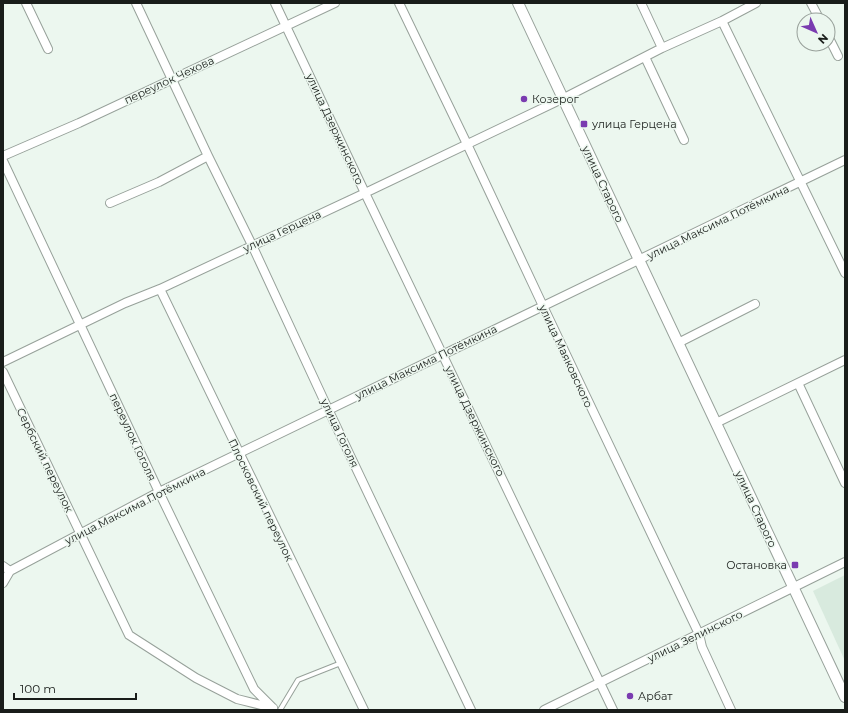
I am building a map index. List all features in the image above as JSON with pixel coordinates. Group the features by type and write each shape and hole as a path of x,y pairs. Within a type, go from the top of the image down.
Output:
{"street":[{"path":"26,3 48,50"},
{"name":"улица Гоголя","path":"136,3 208,156 252,245 471,710"},
{"name":"улица Дзержинского","path":"275,3 613,710"},
{"name":"переулок Чехова","path":"3,156 79,123 335,3"},
{"name":"улица Маяковского","path":"399,3 699,634 702,647 731,710"},
{"name":"улица Старого","path":"518,3 845,697"},
{"path":"641,3 662,48"},
{"name":"улица Герцена","path":"3,362 125,303 160,289 365,193 564,98 662,48 722,21 756,3"},
{"path":"811,3 816,12"},
{"path":"722,21 845,273"},
{"path":"836,52 838,56"},
{"path":"645,57 684,140"},
{"path":"110,203 159,182 208,156"},
{"name":"улица Максима Потёмкина","path":"10,571 159,492 238,453 845,160"},
{"name":"переулок Гоголя","path":"3,161 159,492 254,689 277,709"},
{"name":"Плосковский переулок","path":"160,289 238,453 364,710"},
{"path":"678,343 755,304"},
{"path":"716,423 845,360"},
{"name":"Сербский переулок","path":"3,372 129,635 196,678 237,699 277,709"},
{"path":"798,383 845,483"},
{"name":"улица Зелинского","path":"544,710 845,562"},
{"path":"3,566 10,571 3,583"}],"lane":[{"path":"277,709 298,680 341,663"}],"shaded area":[{"path":"845,575 845,661 813,591"}],"place":[{"name":"Козерог","path":"524,99"},
{"name":"улица Герцена","path":"584,124"},
{"name":"Остановка","path":"795,565"},
{"name":"Арбат","path":"630,696"}]}
